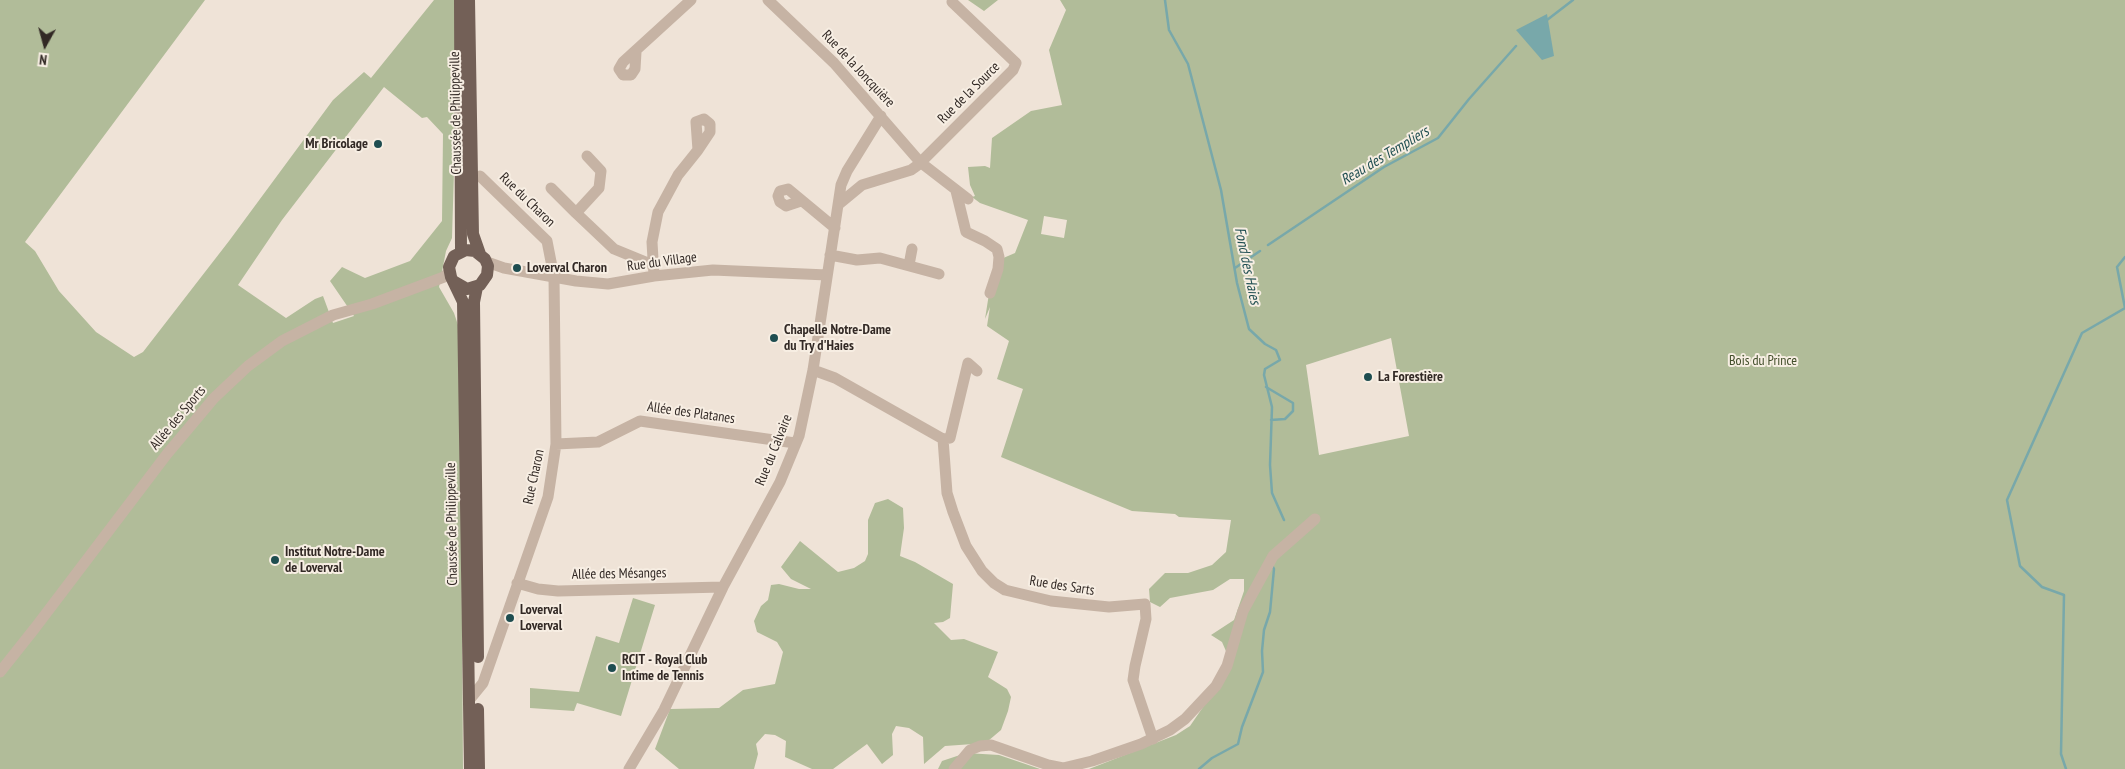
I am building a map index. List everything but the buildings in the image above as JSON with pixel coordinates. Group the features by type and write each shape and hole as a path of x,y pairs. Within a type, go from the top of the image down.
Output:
{"main road":[{"name":"Chaussée de Philippeville","path":"460,0 461,252"},
{"name":"Chaussée de Philippeville","path":"469,0 473,234 483,258"},
{"path":"471,250 483,258 488,275 484,282 477,287 462,288 451,277 452,260 461,252 471,250"},
{"name":"Chaussée de Philippeville","path":"451,277 463,302 474,694 479,769"},
{"name":"Chaussée de Philippeville","path":"470,769 474,694 474,302 477,287"}],"street":[{"path":"636,52 691,0"},
{"name":"Rue de la Joncquière","path":"768,0 821,50 920,162"},
{"name":"Rue de la Source","path":"920,162 1013,70 1016,62 952,2"},
{"name":"Rue du Calvaire","path":"629,769 664,710 723,587 780,482 796,443 813,370 841,185 847,171 881,116"},
{"path":"654,270 652,242 658,212 678,175 698,150"},
{"path":"576,213 599,188 601,171 587,156"},
{"path":"839,204 862,185 911,170 920,162 968,200"},
{"name":"Rue du Charon","path":"480,176 547,241 554,277"},
{"path":"551,188 614,249 654,270"},
{"path":"956,191 966,232 997,249 999,257 998,269 990,293"},
{"path":"801,201 835,228"},
{"path":"909,265 912,249"},
{"path":"830,255 857,260 880,258 939,274"},
{"name":"Rue du Village","path":"483,258 504,268 576,281 608,284 654,270 713,270 827,275"},
{"path":"488,275 504,268"},
{"name":"Allée des Sports","path":"0,672 167,454 214,398 248,366 282,341 333,315 372,304 444,277 451,277"},
{"name":"Rue Charon","path":"474,694 482,683 548,497 556,444 554,277"},
{"path":"813,370 835,378 943,439 950,438 968,363 977,371"},
{"name":"Allée des Platanes","path":"556,444 598,442 640,421 796,443"},
{"name":"Rue des Sarts","path":"943,439 948,493 953,512 971,554 982,571 994,583 1005,590 1051,601 1109,607 1145,604 1146,620 1133,680 1153,739"},
{"path":"954,769 970,750 980,746 996,747 1048,765 1063,768 1092,761 1153,739 1170,730 1185,719 1216,686 1233,652 1243,611 1273,556 1315,519"},
{"name":"Allée des Mésanges","path":"517,583 538,589 558,591 723,587"}],"green space":[{"path":"0,0 205,0 25,242 35,251 59,291 96,332 134,357 143,352 229,241 333,100 364,72 371,78 434,0 455,0 456,104 452,238 446,251 439,287 454,313 460,331 463,769 0,769","holes":["384,87 422,118 427,117 443,134 442,221 410,261 365,278 342,267 330,281 354,316 333,323 323,296 315,299 286,318 238,285 282,220"]},
{"path":"968,0 998,0 984,11"},
{"name":"Bois du Prince","path":"1060,0 2125,0 2125,769 1089,769 1176,735 1190,726 1212,694 1229,658 1222,642 1211,635 1234,620 1244,591 1244,579 1230,579 1213,590 1170,598 1160,607 1150,602 1149,589 1165,573 1188,573 1212,565 1226,552 1231,520 1179,517 1175,514 1132,511 1001,457 1023,389 997,379 1009,341 987,326 990,307 985,319 994,262 1015,253 1028,220 980,203 972,197 975,196 970,185 968,167 985,166 990,168 992,138 1031,111 1062,105 1049,50 1066,10","holes":["1044,216 1067,220 1064,238 1041,234","1391,338 1409,436 1319,455 1306,365"]},
{"path":"888,499 903,508 904,528 900,556 915,562 953,584 950,618 943,622 934,623 951,640 964,639 998,652 988,677 1007,689 1011,697 1001,730 988,741 945,746 924,764 923,737 909,728 896,726 892,734 893,755 882,764 867,744 833,769 812,769 785,757 786,741 775,735 765,734 756,744 758,754 754,769 679,769 655,749 670,709 719,708 743,690 775,684 783,652 777,642 757,632 754,621 761,606 768,600 771,585 779,584 799,589 811,589 791,579 781,567 800,541 838,572 854,568 865,561 868,554 868,520 875,503"},
{"name":"RCIT - Royal Club Intime de Tennis","path":"633,598 655,605 621,716 577,703 574,711 530,708 530,688 579,692 596,636 619,643"},
{"path":"966,753 999,755 1040,769 938,769 942,761"}],"water":[{"path":"1547,14 1554,56 1542,60 1516,30"}],"waterway":[{"name":"Fond des Haies","path":"1165,0 1169,30 1188,64 1221,190 1237,283 1249,329 1265,344 1276,350 1280,360 1265,369 1264,375 1272,407 1270,465 1272,493 1284,520"},
{"name":"Reau des Templiers","path":"1547,20 1573,0"},
{"name":"Reau des Templiers","path":"1268,245 1384,167 1438,138 1469,99 1516,46"},
{"name":"Reau des Templiers","path":"1235,268 1260,251"},
{"path":"2066,769 2061,754 2064,595 2042,587 2020,566 2007,500 2082,333 2125,308 2117,267 2125,257"},
{"path":"1266,387 1293,403 1293,411 1285,419 1271,420"},
{"name":"Fond des Haies","path":"1199,769 1212,758 1238,744 1242,727 1263,672 1262,651 1264,630 1270,612 1274,569 1272,565"}],"place":[{"name":"Mr Bricolage","path":"378,144"},
{"name":"Loverval Charon","path":"517,268"},
{"name":"Chapelle Notre-Dame du Try d'Haies","path":"774,338"},
{"name":"La Forestière","path":"1368,377"},
{"name":"Institut Notre-Dame de Loverval","path":"275,560"},
{"name":"Loverval Loverval","path":"510,618"},
{"name":"RCIT - Royal Club Intime de Tennis","path":"612,668"}]}
